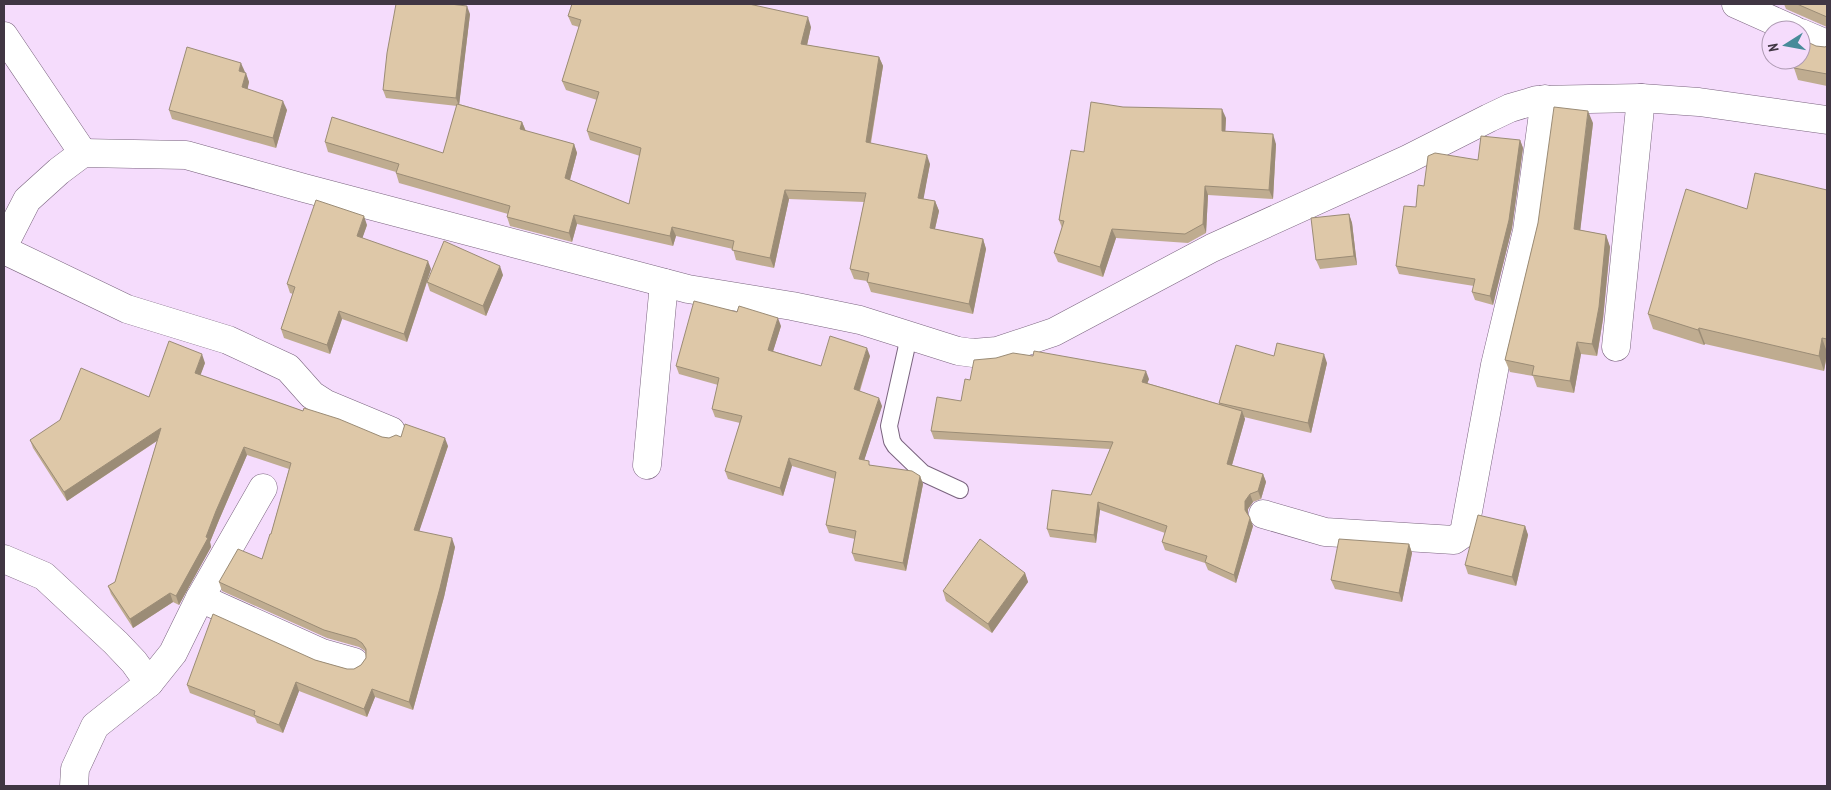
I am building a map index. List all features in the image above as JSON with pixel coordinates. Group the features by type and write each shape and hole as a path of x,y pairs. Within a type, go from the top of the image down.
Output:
{"street":[{"path":"1736,4 1772,20"},
{"path":"4,36 83,153"},
{"path":"1811,37 1827,44"},
{"path":"4,245 27,200 59,171 83,153 186,155 664,283 860,320 958,351 973,353 997,351 1054,332 1212,248 1408,159 1510,108 1545,99 1641,98 1699,102 1827,120"},
{"path":"1616,347 1641,98"},
{"path":"1263,514 1325,532 1454,540 1464,533 1495,365 1527,231 1545,99"},
{"path":"4,250 127,309 228,340 288,368 312,395 326,404 391,431"},
{"path":"647,465 664,283"},
{"path":"74,786 75,769 95,726 149,683 173,653 200,598 263,488"},
{"path":"4,559 44,576 116,643 134,662 149,683"},
{"path":"200,598 322,653 354,662"}],"lane":[{"path":"908,335 889,426 892,441 923,473 960,490"}],"building":[{"path":"396,4 450,4 467,6 456,98 383,90 387,53"},
{"path":"572,4 749,4 808,17 801,44 879,57 866,142 927,155 918,198 935,201 930,228 983,239 969,304 867,282 869,273 850,269 866,193 785,190 770,258 732,250 734,241 672,227 670,236 574,215 569,233 507,217 510,206 396,173 399,164 325,142 332,117 443,153 457,104 522,122 520,129 574,144 565,178 629,204 641,148 587,131 599,92 562,81 581,20 568,16"},
{"path":"1797,4 1827,4 1827,17"},
{"path":"1811,44 1816,46 1827,46 1827,74 1805,70 1811,70"},
{"path":"187,47 241,63 239,71 246,73 242,87 283,101 273,138 169,110"},
{"path":"1091,102 1123,107 1222,109 1222,131 1273,134 1269,190 1205,186 1203,224 1185,234 1112,229 1100,267 1054,253 1064,221 1059,220 1071,150 1084,152"},
{"path":"1554,107 1588,111 1574,229 1606,235 1599,307 1592,344 1577,342 1570,381 1532,375 1534,366 1505,360 1538,223"},
{"path":"1481,136 1520,140 1509,220 1490,296 1472,292 1475,279 1396,266 1404,206 1416,207 1418,185 1424,186 1428,156 1435,153 1478,160"},
{"path":"1755,173 1827,190 1827,339 1822,338 1819,356 1699,328 1698,330 1648,314 1686,189 1747,209"},
{"path":"316,200 364,216 357,236 428,261 404,334 339,311 327,345 281,329 295,287 287,284"},
{"path":"1349,214 1354,256 1316,260 1311,218"},
{"path":"444,241 500,266 483,306 427,282"},
{"path":"694,301 737,312 739,306 778,318 768,350 821,366 830,336 867,348 854,389 879,398 859,459 869,461 869,465 912,471 920,476 903,563 852,553 856,531 826,525 836,472 789,458 780,488 725,471 742,416 712,409 719,378 676,366"},
{"path":"169,341 202,354 195,373 303,411 304,408 339,419 382,437 389,438 396,435 401,437 405,424 445,438 414,530 452,538 409,702 372,689 364,709 296,682 279,725 254,715 255,711 187,685 213,614 315,660 347,669 354,669 361,665 366,658 366,649 356,639 324,630 219,582 238,549 262,559 291,463 244,447 216,511 206,537 208,538 176,596 170,593 130,619 108,586 115,582 161,428 64,492 30,440 60,420 81,368 149,397"},
{"path":"1277,343 1324,354 1308,423 1219,403 1236,345 1274,356"},
{"path":"1034,351 1146,371 1142,382 1242,411 1227,464 1263,474 1258,491 1250,494 1245,501 1245,510 1250,518 1234,575 1205,562 1207,556 1162,542 1167,526 1098,502 1094,535 1047,529 1052,490 1091,495 1113,442 931,431 937,397 961,401 965,379 970,380 974,360 996,358 1013,353 1033,356"},
{"path":"1478,515 1525,526 1512,577 1465,565"},
{"path":"980,539 1025,573 988,624 943,591"},
{"path":"1339,539 1409,544 1399,593 1331,580"}]}
